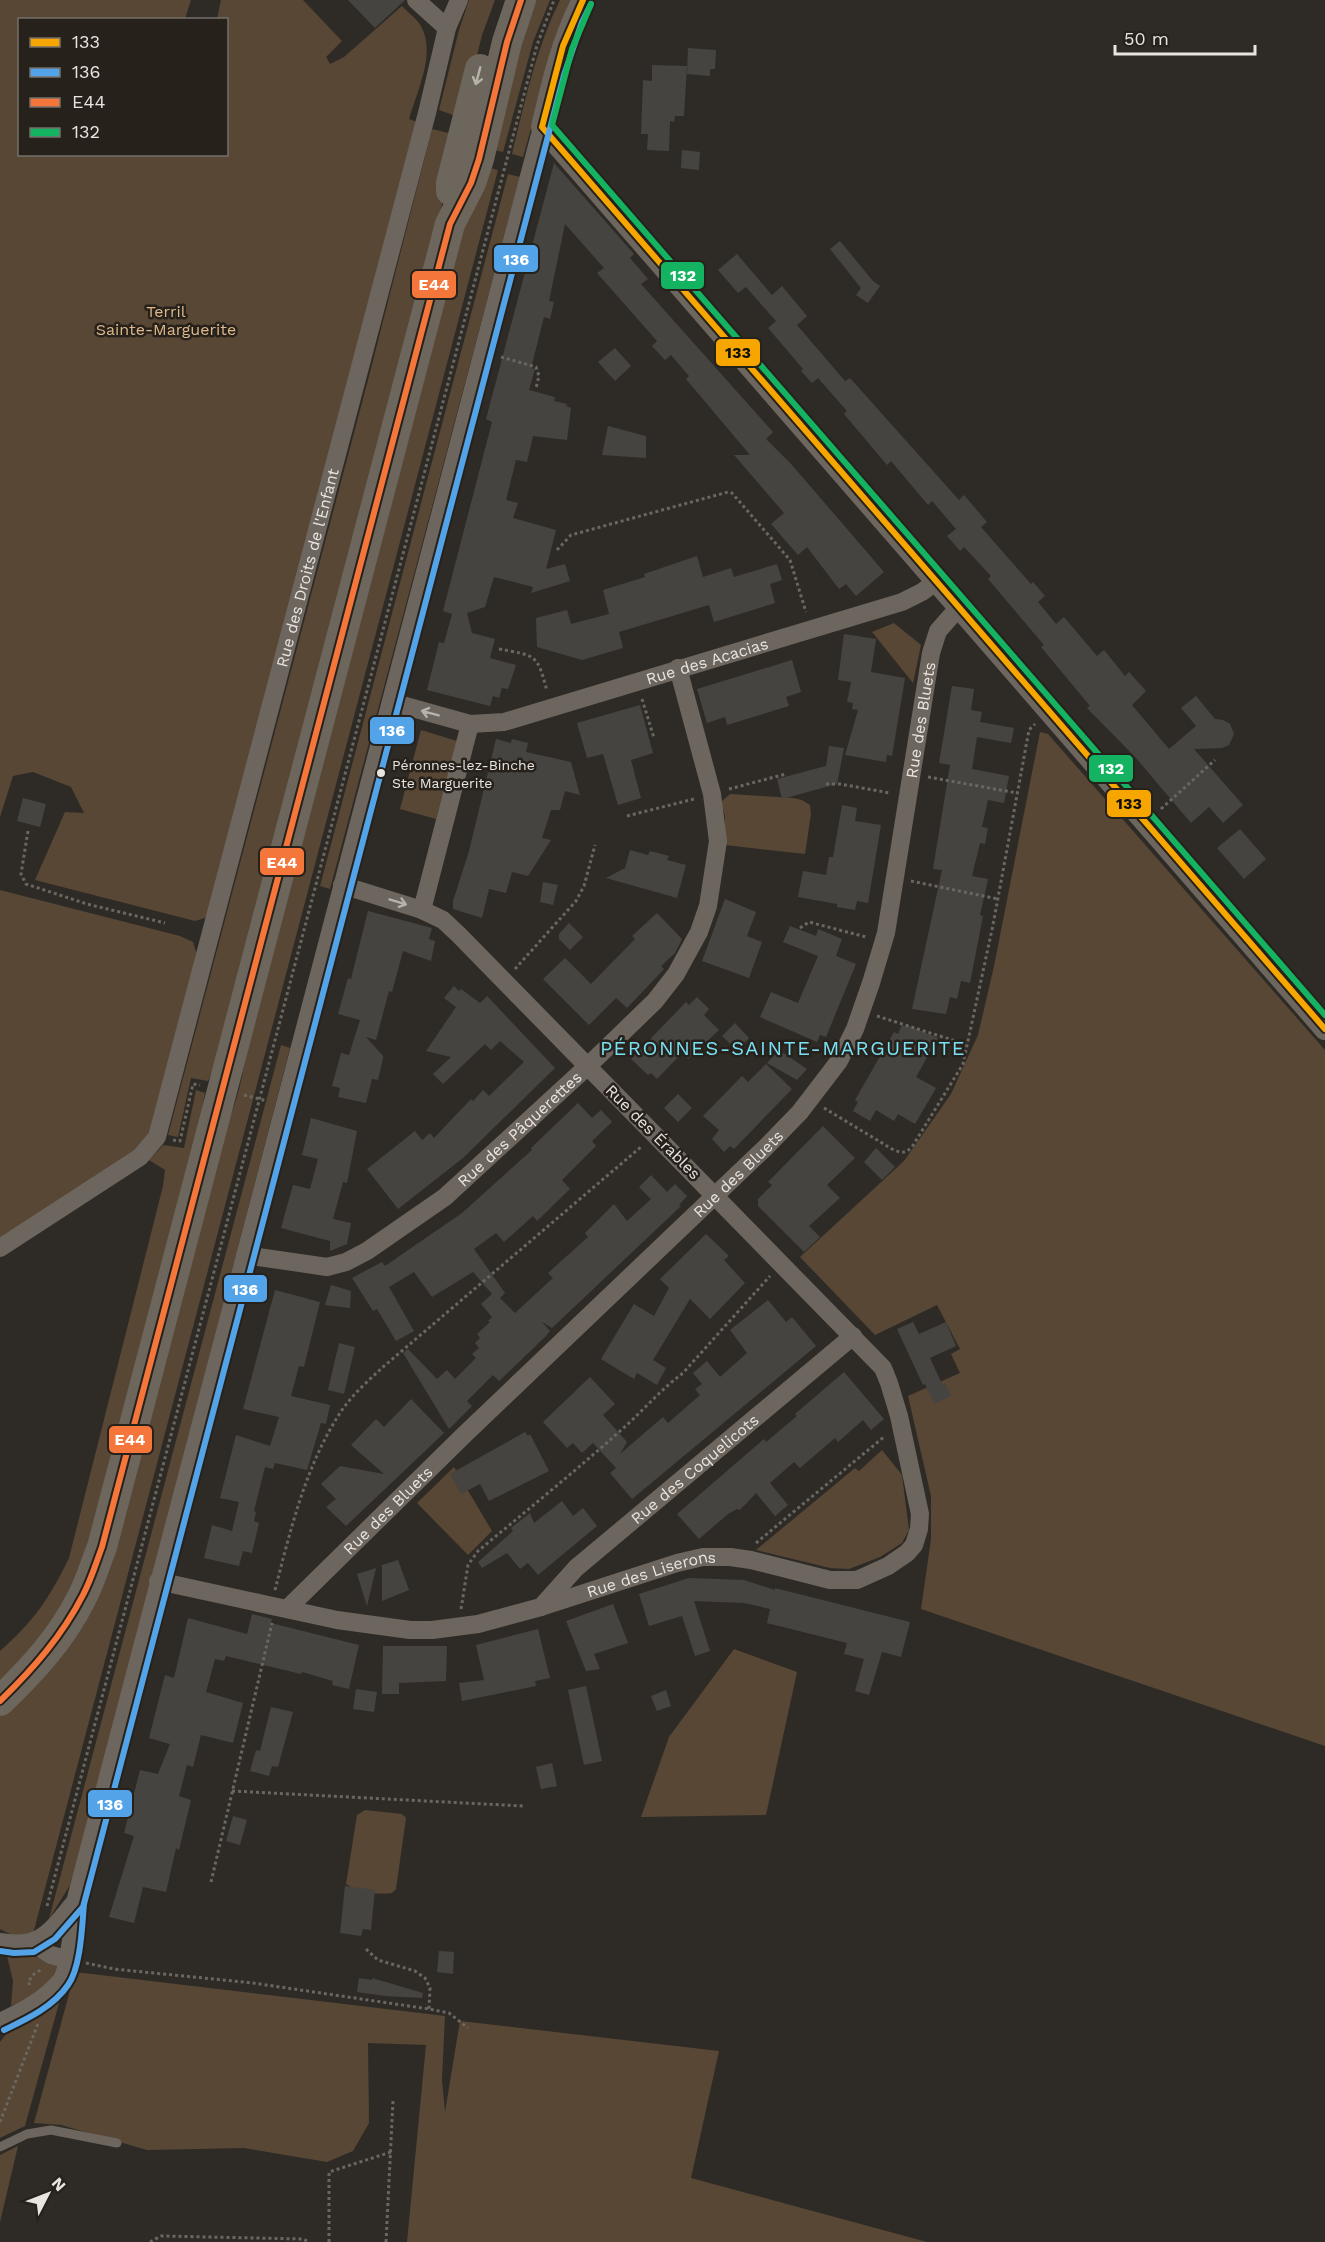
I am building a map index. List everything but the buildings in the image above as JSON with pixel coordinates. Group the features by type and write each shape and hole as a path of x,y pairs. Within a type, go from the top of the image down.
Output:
{"highway":[{"path":"450,224 451,183 489,34 502,0"},
{"path":"0,1701 34,1668 69,1622 82,1598 102,1547 450,224 471,183 479,159 507,42 521,0"}],"street":[{"path":"416,0 447,28"},
{"name":"Rue des Droits de l'Enfant","path":"0,1248 140,1157 157,1137 424,124 447,28 459,0"},
{"path":"0,2022 40,2001 63,1978 74,1929 75,1902 158,1581 555,72 574,18 583,0"},
{"path":"542,127 1325,1029"},
{"name":"Rue des Acacias","path":"391,702 470,724 504,722 902,602 937,581"},
{"name":"Rue des Bluets","path":"280,1608 716,1196 811,1100 839,1061 855,1029 884,942 933,643 938,631 959,607"},
{"name":"Rue des Pâquerettes","path":"245,1255 327,1267 336,1266 353,1259 400,1230 446,1197 587,1067 655,1001 676,974 699,932 708,906 718,841 715,808 678,668"},
{"path":"422,910 470,724"},
{"name":"Rue des Érables","path":"342,885 432,913 450,926 853,1336"},
{"name":"Rue des Liserons","path":"158,1581 337,1620 410,1630 478,1624 703,1557 737,1558 846,1582 871,1575 907,1553 916,1539 920,1514 890,1383 883,1368 853,1336"},
{"name":"Rue des Coquelicots","path":"541,1607 576,1568 853,1336"},
{"path":"0,1942 32,1943 48,1932 75,1902"},
{"path":"32,1943 51,1954 66,1959"}],"lane":[{"path":"0,2146 27,2134 51,2130 117,2143"}],"path":[{"path":"48,1932 44,1919 537,45 554,0"},
{"path":"483,352 536,367 539,376 536,388"},
{"path":"556,550 571,535 728,492 732,493 790,560 811,628"},
{"path":"499,649 529,655 537,661 551,706"},
{"path":"637,681 654,738"},
{"path":"811,1100 892,1149 906,1153 912,1147 963,1064 998,899 1029,730 1049,710"},
{"path":"1146,822 1215,760"},
{"path":"911,774 1017,793"},
{"path":"826,784 840,784 907,796"},
{"path":"28,831 21,874 26,884 87,904 165,923"},
{"path":"504,981 580,894 595,845"},
{"path":"894,878 998,899"},
{"path":"800,928 809,922 884,942"},
{"path":"861,1011 968,1045"},
{"path":"211,1882 273,1620 280,1608 274,1592 294,1516 326,1437 350,1399 383,1366 655,1135"},
{"path":"458,1627 466,1572 471,1559 683,1374 782,1264"},
{"path":"737,1558 900,1423"},
{"path":"232,1791 523,1806"},
{"path":"366,1949 378,1960 415,1971 424,1978 430,1988 429,2009"},
{"path":"66,1959 114,1969 253,1983 429,2009 449,2013 468,2028"},
{"path":"386,2242 393,2101"},
{"path":"329,2242 329,2172 391,2152"},
{"path":"150,2242 161,2236 309,2242"}],"green space":[{"name":"Terril Sainte-Marguerite","path":"0,0 191,0 185,18 18,18 18,156 228,156 228,18 217,18 221,0 303,0 342,41 326,57 330,64 344,57 402,6 419,23 427,45 424,71 409,119 417,122 211,909 205,918 195,921 35,880 65,812 84,813 71,787 33,772 13,776 0,817"},
{"path":"469,0 495,0 482,35 463,113 456,116 439,110"},
{"path":"529,0 550,0 533,42 503,152 487,148"},
{"path":"560,0 572,0 553,49 523,157 512,154 538,56"},
{"path":"432,129 457,135 431,255 224,1043 208,1081 191,1078 178,1137 168,1135 368,380"},
{"path":"481,166 498,170 33,1934 14,1936 0,1929 0,1716 41,1676 69,1643 223,1133 236,1099 248,1038 465,215"},
{"path":"508,174 520,177 330,889 320,886"},
{"path":"894,623 921,645 913,683 872,632"},
{"path":"421,730 457,741 436,819 400,809"},
{"path":"1040,732 1048,734 1325,1050 1325,1746 921,1609 931,1539 931,1496 908,1396 960,1373 951,1354 960,1349 937,1305 875,1335 800,1257 904,1161 951,1094 978,1035 994,966"},
{"path":"730,794 793,798 810,805 811,814 805,854 725,845 725,816 721,802"},
{"path":"0,890 180,936 193,942 196,952 195,968 151,1132 128,1158 96,1175 47,1212 0,1243"},
{"path":"281,1045 290,1048 81,1849 70,1885 49,1919"},
{"path":"196,1090 205,1093 198,1130 73,1600 0,1688 0,1651 40,1609 69,1558 163,1186 165,1170 149,1160 163,1145 184,1148"},
{"path":"882,1450 902,1475 909,1530 902,1543 880,1557 849,1569 830,1568 756,1550 855,1468 859,1471"},
{"path":"454,1467 492,1531 468,1555 417,1503"},
{"path":"734,1649 797,1672 766,1815 641,1817 669,1737"},
{"path":"365,1810 402,1814 406,1818 396,1889 392,1893 368,1892 346,1884 357,1815"},
{"path":"6,1951 60,1962 52,1977 40,1989 11,2006 13,1981"},
{"path":"75,1972 445,2016 442,2080 445,2112 460,2021 719,2051 691,2178 927,2242 407,2242 426,2045 368,2043 369,2123 353,2151 327,2162 244,2148 147,2150 61,2125 34,2123"},
{"path":"63,1989 25,2126 0,2138 0,2042 15,2023"},
{"path":"18,2146 0,2222 0,2155"}],"transit line":[{"name":"E44","path":"0,1701 24,1677 66,1624 86,1589 102,1547 450,224 471,183 479,159 507,42 521,0"},
{"name":"133","path":"542,127 563,46 583,0"},
{"name":"136","path":"4,2030 39,2012 55,2000 68,1985 76,1968 84,1904 564,75 582,22 591,4"},
{"name":"132","path":"591,4 572,49 552,125 1325,1015"},
{"name":"133","path":"542,127 1325,1029"},
{"name":"136","path":"0,1951 34,1952 55,1939 83,1907 91,1877"}],"place":[{"name":"Péronnes-lez-Binche Ste Marguerite","path":"381,773"}],"district":[{"name":"PÉRONNES-SAINTE-MARGUERITE","path":"783,1048"}]}
